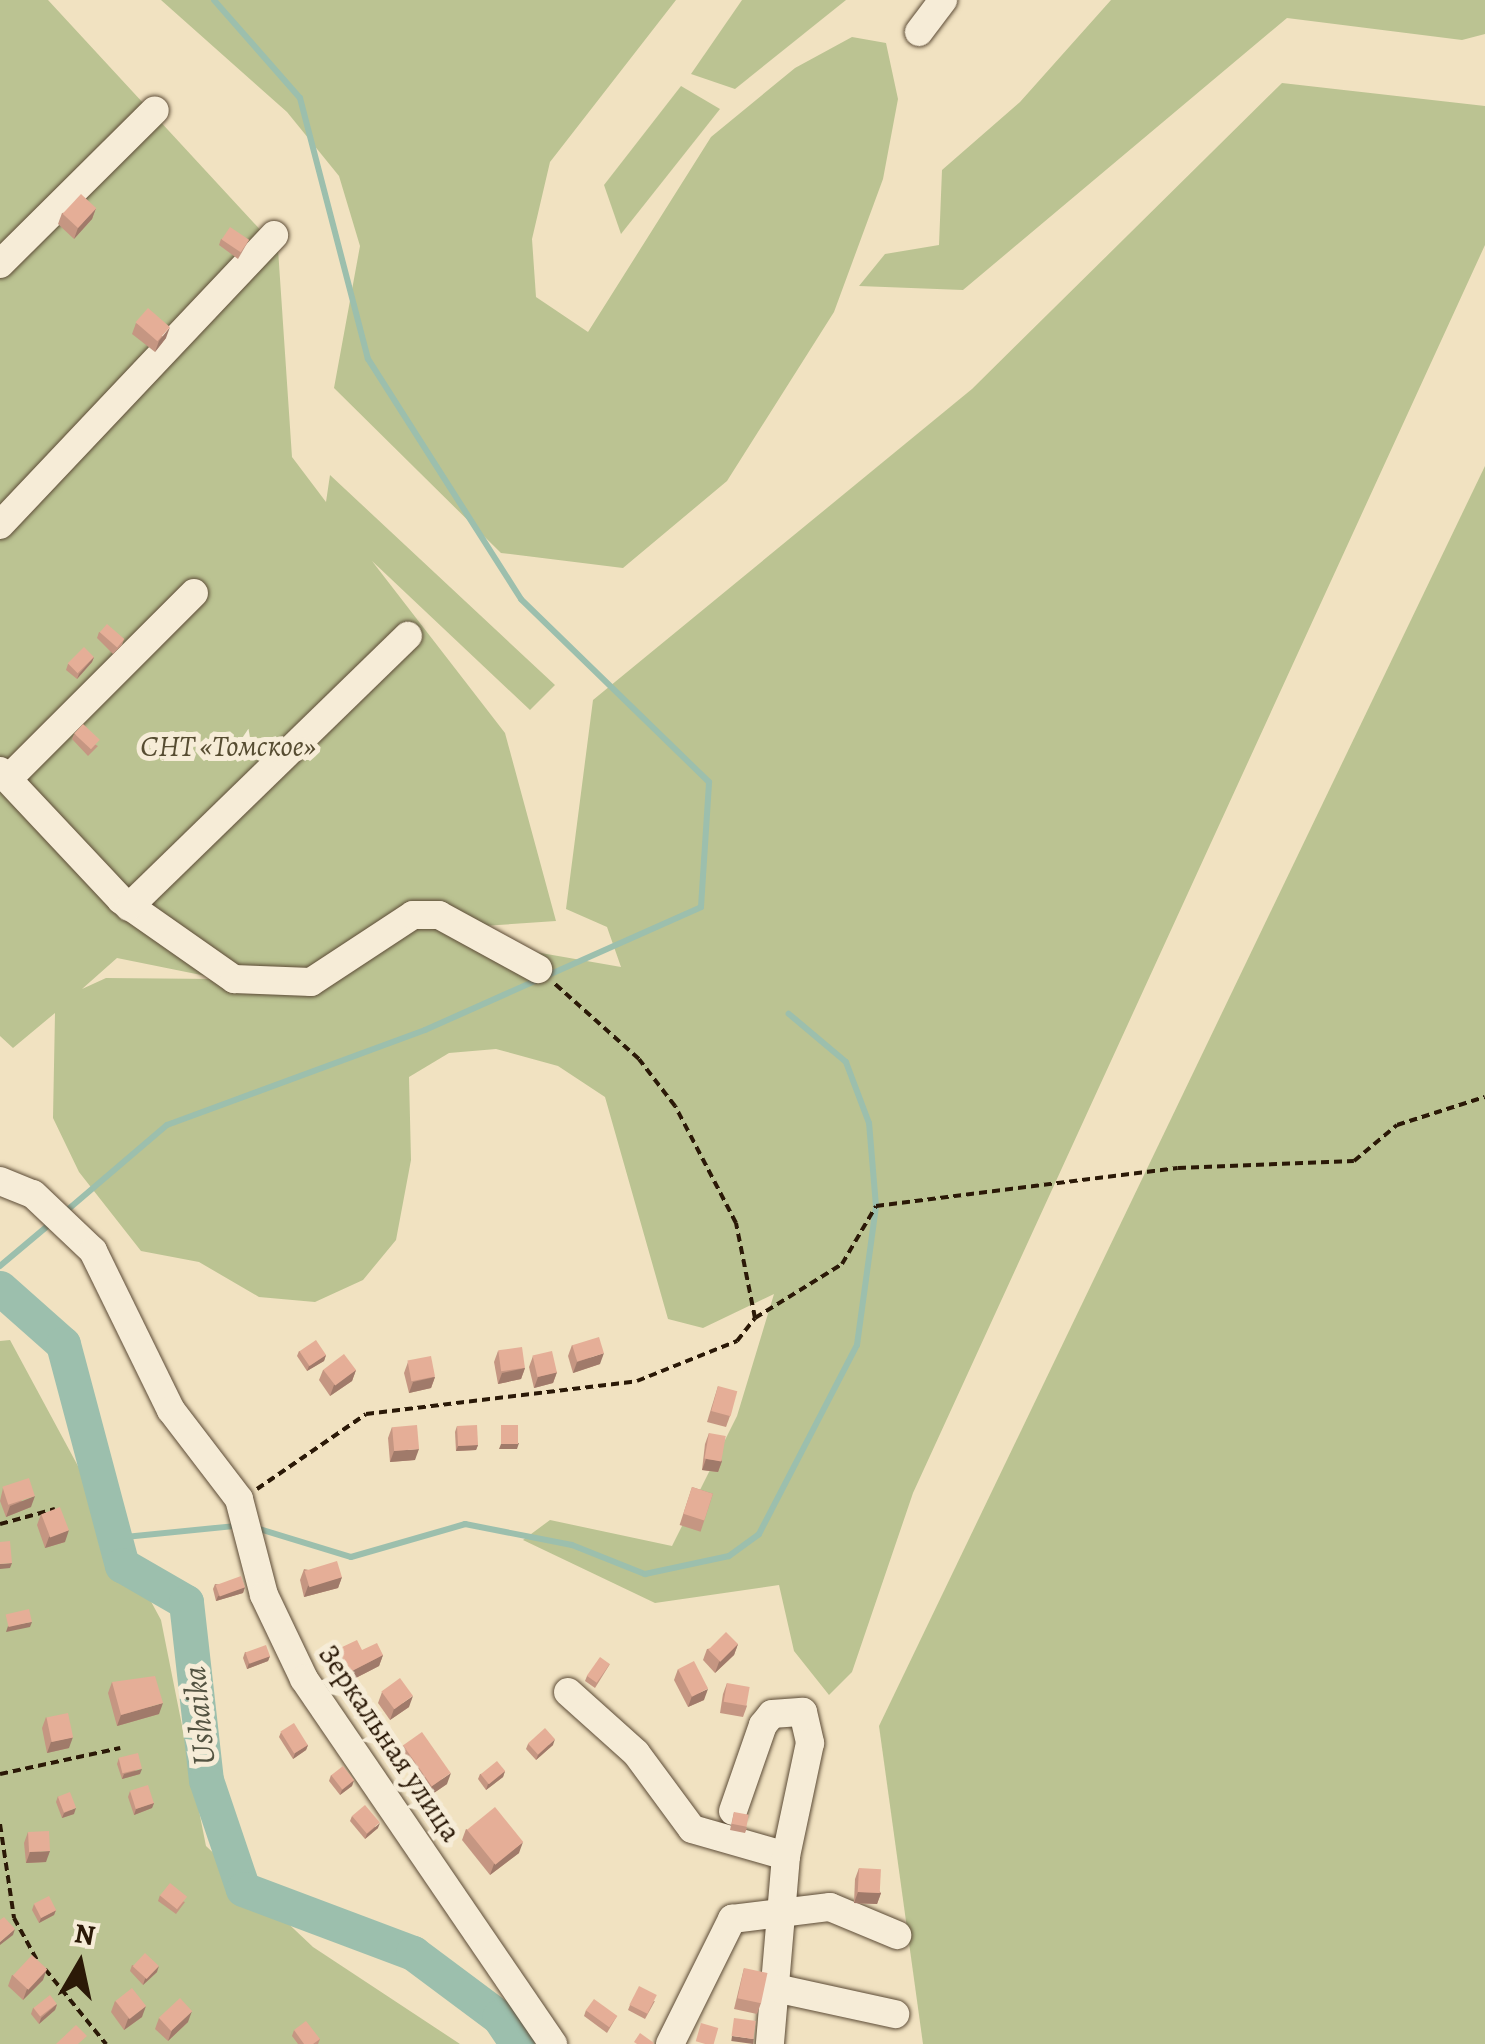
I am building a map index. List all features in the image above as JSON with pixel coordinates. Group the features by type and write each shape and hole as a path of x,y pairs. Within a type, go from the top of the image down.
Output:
{"street":[{"path":"919,32 942,0"},
{"path":"0,264 155,110"},
{"path":"0,525 274,235"},
{"path":"194,593 4,775 130,907 234,979 311,982 413,916 439,915 538,969"},
{"path":"130,907 408,636"},
{"name":"Зеркальная улица","path":"0,1181 33,1194 93,1250 170,1410 239,1499 264,1595 304,1680 553,2044"},
{"path":"568,1692 636,1753 692,1829 786,1856"},
{"path":"733,1811 762,1725 772,1714 802,1712 810,1743 786,1856 780,1989 770,2044"},
{"path":"670,2044 732,1919 783,1910 830,1908 897,1935"},
{"path":"780,1989 895,2014"}],"path":[{"path":"538,969 639,1058 675,1106 736,1222 755,1318"},
{"path":"239,1499 366,1414 637,1381 736,1341 755,1318 842,1264 876,1206 1178,1168 1354,1161 1398,1124 1485,1097"},
{"path":"0,1524 55,1509"},
{"path":"0,1774 120,1748"},
{"path":"0,1824 14,1918 106,2044"}],"green space":[{"name":"СНТ «Томское»","path":"0,0 48,0 278,249 292,457 326,502 330,475 555,685 530,710 372,561 505,733 556,921 453,928 489,944 621,967 607,927 566,909 593,700 972,389 1282,83 1485,106 1485,245 913,1493 852,1672 829,1695 794,1651 779,1585 655,1603 523,1540 550,1520 672,1546 737,1416 774,1294 703,1328 668,1319 605,1097 558,1066 496,1049 449,1053 409,1077 411,1160 396,1240 363,1280 315,1302 259,1297 199,1262 141,1251 79,1172 53,1118 55,1013 13,1048 0,1036","holes":["117,958 216,978 106,978 82,989"]},
{"path":"161,0 676,0 550,162 532,239 536,297 588,332 711,137 795,68 852,37 886,43 898,99 883,179 834,312 727,481 623,568 501,553 334,388 360,246 339,176 287,112"},
{"path":"742,0 846,0 735,89 691,74"},
{"path":"1111,0 1485,0 1485,34 1462,40 1287,18 963,290 859,286 885,254 939,245 942,170 1020,102"},
{"path":"681,86 720,109 621,234 604,185"},
{"path":"1485,466 1485,2044 923,2044 879,1726"},
{"path":"10,1340 161,1620 206,1846 313,1947 460,2044 0,2044 0,1341"}],"building":[{"path":"81,194 96,208 78,228 63,214"},
{"path":"230,227 249,240 241,252 222,239"},
{"path":"148,308 170,327 157,341 136,322"},
{"path":"107,624 124,639 117,647 100,632"},
{"path":"84,647 94,657 78,673 68,663"},
{"path":"83,724 100,740 91,749 74,734"},
{"path":"599,1337 604,1353 577,1361 572,1345"},
{"path":"316,1340 326,1355 309,1366 299,1351"},
{"path":"522,1347 525,1368 501,1371 498,1350"},
{"path":"552,1351 557,1372 537,1377 533,1355"},
{"path":"344,1354 356,1370 335,1386 323,1370"},
{"path":"431,1356 435,1377 411,1381 407,1361"},
{"path":"718,1386 737,1391 731,1416 711,1411"},
{"path":"417,1425 419,1449 394,1451 392,1427"},
{"path":"477,1425 478,1445 458,1446 457,1426"},
{"path":"501,1425 518,1425 518,1444 501,1444"},
{"path":"709,1433 726,1436 721,1462 704,1459"},
{"path":"29,1478 35,1496 8,1505 2,1487"},
{"path":"692,1487 713,1494 704,1520 683,1514"},
{"path":"60,1507 69,1530 50,1538 41,1514"},
{"path":"10,1541 12,1563 0,1564 0,1542"},
{"path":"337,1561 342,1577 309,1587 304,1571"},
{"path":"241,1576 245,1587 220,1597 216,1585"},
{"path":"29,1609 32,1622 9,1627 6,1614"},
{"path":"726,1632 738,1644 720,1662 708,1650"},
{"path":"357,1640 362,1650 377,1643 383,1655 350,1672 338,1649"},
{"path":"266,1645 270,1656 249,1664 245,1653"},
{"path":"600,1657 610,1664 597,1683 587,1676"},
{"path":"694,1661 708,1689 692,1697 678,1669"},
{"path":"155,1676 163,1703 121,1715 112,1682"},
{"path":"400,1678 413,1696 394,1709 381,1692"},
{"path":"727,1683 750,1687 746,1706 724,1702"},
{"path":"68,1713 73,1737 52,1742 46,1718"},
{"path":"294,1723 308,1745 294,1754 280,1731"},
{"path":"545,1728 555,1739 538,1755 528,1743"},
{"path":"422,1732 451,1773 432,1786 403,1745"},
{"path":"138,1753 142,1769 122,1773 119,1758"},
{"path":"497,1761 505,1771 489,1784 481,1774"},
{"path":"343,1766 354,1780 342,1789 331,1775"},
{"path":"148,1785 154,1803 136,1809 130,1791"},
{"path":"70,1792 76,1808 64,1813 58,1797"},
{"path":"365,1805 380,1823 367,1834 352,1816"},
{"path":"495,1807 523,1842 495,1865 467,1830"},
{"path":"734,1812 749,1815 746,1827 732,1824"},
{"path":"49,1831 50,1851 29,1852 28,1832"},
{"path":"859,1868 881,1869 880,1893 858,1892"},
{"path":"170,1883 187,1897 177,1909 160,1895"},
{"path":"49,1896 56,1910 41,1918 34,1904"},
{"path":"4,1917 15,1929 0,1942 0,1920"},
{"path":"145,1953 159,1966 147,1979 133,1966"},
{"path":"32,1955 47,1969 28,1990 13,1975"},
{"path":"744,1968 767,1973 761,2003 738,1998"},
{"path":"639,1986 657,1995 647,2014 629,2005"},
{"path":"132,1988 146,2006 130,2019 115,2001"},
{"path":"50,1995 57,2004 40,2017 33,2008"},
{"path":"180,1998 192,2011 171,2031 159,2018"},
{"path":"594,1999 617,2016 609,2027 586,2010"},
{"path":"734,2018 756,2021 753,2039 731,2036"},
{"path":"306,2021 320,2039 313,2044 304,2044 294,2030"},
{"path":"701,2023 718,2028 714,2044 696,2041"},
{"path":"76,2025 87,2036 78,2044 56,2044"},
{"path":"640,2033 654,2043 634,2042"}],"waterway":[{"path":"65,1212 167,1125 425,1030 701,907 709,782 521,599 368,359 300,98 214,0"},
{"path":"253,1527 351,1557 465,1524 572,1545 645,1574 729,1556 759,1534 857,1345 876,1206 869,1123 846,1062 789,1014"},
{"path":"0,1266 51,1223"},
{"name":"Ushaika","path":"0,1288 63,1344 122,1565 186,1602 206,1780 243,1889 413,1953 499,2017 517,2044"},
{"path":"115,1538 236,1526"}]}
